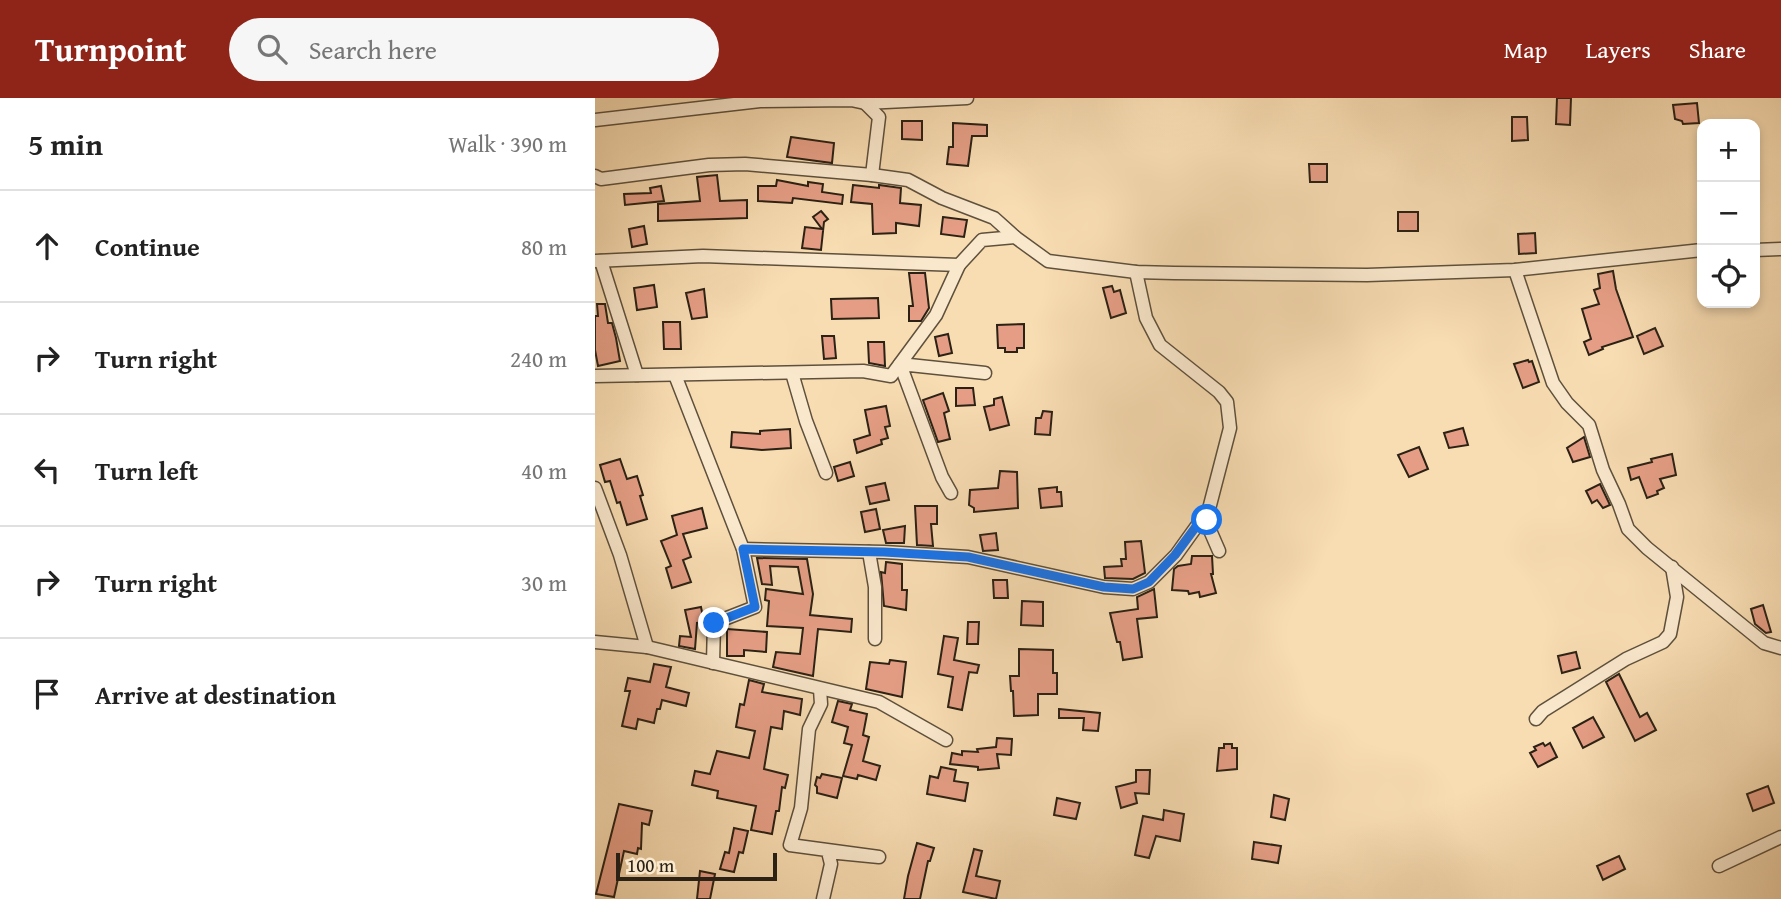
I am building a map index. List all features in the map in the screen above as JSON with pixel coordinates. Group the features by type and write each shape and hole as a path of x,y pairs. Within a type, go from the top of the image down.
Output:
{"street":[{"path":"595,120 760,101 835,99 865,103 967,98"},
{"path":"865,103 879,117 872,175"},
{"path":"595,176 601,179 709,164 733,164 908,180 942,198 994,218 1048,261 1136,272 1367,275 1515,270 1697,251"},
{"path":"595,376 863,371 891,376 936,315 959,265 982,240 1015,237"},
{"path":"1760,250 1781,249"},
{"path":"637,375 598,261 703,256 959,265"},
{"path":"1515,270 1553,383 1567,403 1589,425 1603,470 1628,529 1764,643 1781,648"},
{"path":"1136,272 1146,318 1160,345 1219,392 1227,402 1230,428 1209,509 1209,528 1219,551"},
{"path":"900,364 985,373"},
{"path":"900,364 942,477 951,493"},
{"path":"792,373 806,421 827,473"},
{"path":"675,375 743,549 755,607 714,623 713,663"},
{"path":"595,488 620,555 647,647"},
{"path":"743,549 968,557 1104,587 1133,589 1149,582 1175,555 1209,509"},
{"path":"869,552 875,587 875,639"},
{"path":"1537,719 1543,711 1626,659 1663,642 1670,634 1677,597 1672,567"},
{"path":"595,642 647,647 879,702 946,740"},
{"path":"820,689 821,704 809,729 800,808 790,845 879,857 828,852 831,864 823,899"},
{"path":"1719,866 1781,837"}],"building":[{"path":"1557,98 1571,98 1570,125 1556,124"},
{"path":"1697,103 1697,123 1683,124 1675,119 1673,105"},
{"path":"1512,117 1527,117 1528,140 1512,141"},
{"path":"902,121 922,121 922,140 902,139"},
{"path":"953,123 987,125 987,136 972,136 968,166 947,164 949,147 953,147"},
{"path":"791,137 834,143 832,163 787,157"},
{"path":"1309,164 1327,164 1327,182 1310,182"},
{"path":"717,175 720,201 747,200 747,218 658,221 658,204 700,201 697,177"},
{"path":"777,180 808,186 808,182 823,184 822,192 843,195 842,204 793,198 792,203 758,201 758,186 776,186"},
{"path":"853,185 901,188 900,203 921,205 919,226 896,223 896,233 873,234 872,204 851,202"},
{"path":"661,186 664,201 625,205 624,194 651,193 650,188"},
{"path":"821,211 828,219 824,222 821,250 802,248 805,227 822,229 813,217"},
{"path":"1398,212 1418,212 1418,231 1398,231"},
{"path":"943,217 967,220 964,237 941,234"},
{"path":"644,226 647,244 632,247 629,229"},
{"path":"1535,233 1536,253 1519,254 1518,234"},
{"path":"1613,271 1616,289 1633,337 1602,347 1603,349 1589,355 1584,342 1591,339 1582,309 1599,304 1594,290 1600,288 1598,274"},
{"path":"909,273 925,273 929,308 921,321 909,321 909,306 913,306"},
{"path":"654,285 657,307 637,310 634,288"},
{"path":"1112,286 1114,292 1120,290 1126,313 1111,318 1103,288"},
{"path":"704,289 707,317 692,319 686,293"},
{"path":"878,298 879,318 832,319 831,299"},
{"path":"597,304 605,304 620,361 598,366 595,350"},
{"path":"663,322 680,322 681,349 664,349"},
{"path":"1024,324 1024,348 1017,348 1017,352 1005,352 1005,348 998,348 997,325"},
{"path":"1655,328 1663,346 1644,354 1637,336"},
{"path":"948,334 952,353 939,356 935,337"},
{"path":"822,336 834,336 836,358 824,359"},
{"path":"868,342 884,342 885,366 869,363"},
{"path":"1532,361 1539,382 1523,388 1514,364"},
{"path":"956,388 973,388 975,405 956,406"},
{"path":"943,393 949,411 944,413 950,439 938,442 923,400"},
{"path":"1002,397 1009,425 990,430 984,407 994,405 994,399"},
{"path":"886,406 890,426 885,427 888,438 881,440 882,444 857,453 854,440 870,435 865,410"},
{"path":"1043,411 1052,412 1050,435 1035,434 1036,418 1041,418"},
{"path":"1463,428 1468,445 1449,448 1444,433"},
{"path":"790,429 791,448 762,450 731,447 732,432 760,434 760,431"},
{"path":"1584,437 1590,457 1573,462 1567,448"},
{"path":"1419,447 1428,469 1409,477 1398,455"},
{"path":"1672,454 1676,475 1660,479 1664,488 1657,491 1658,494 1647,498 1639,477 1631,480 1628,468"},
{"path":"620,459 627,479 637,476 647,519 627,525 620,502 617,503 610,481 605,482 600,465"},
{"path":"850,462 854,476 838,481 834,467"},
{"path":"1000,471 1017,472 1018,508 974,512 974,508 969,505 970,490 998,488"},
{"path":"885,483 889,500 870,504 866,487"},
{"path":"1600,484 1610,505 1603,508 1597,500 1592,503 1586,491"},
{"path":"1057,487 1057,492 1061,492 1062,506 1041,508 1039,489"},
{"path":"915,506 937,506 937,524 931,524 933,546 917,545"},
{"path":"702,508 707,528 683,534 691,557 683,560 691,582 672,588 666,568 671,566 661,541 677,535 672,516"},
{"path":"876,509 880,529 865,532 861,512"},
{"path":"905,526 904,543 886,543 883,530"},
{"path":"996,533 998,550 983,551 980,535"},
{"path":"1141,541 1145,573 1133,579 1105,578 1104,567 1122,566 1121,559 1126,559 1125,542"},
{"path":"1192,556 1212,556 1211,574 1216,593 1200,597 1199,592 1189,594 1188,591 1172,590 1174,569 1191,564"},
{"path":"757,558 807,559 813,594 810,615 852,619 851,632 818,629 813,676 773,667 776,652 800,654 803,628 767,626 769,601 765,600 766,589 803,594 798,567 770,566 772,585 762,584"},
{"path":"886,562 902,564 902,590 907,590 906,610 884,606 881,572 885,573"},
{"path":"993,580 1007,580 1008,598 994,598"},
{"path":"1154,589 1157,617 1137,619 1142,657 1123,660 1110,613 1138,609 1137,597"},
{"path":"1022,601 1043,602 1043,626 1021,625"},
{"path":"1763,605 1771,632 1766,633 1755,624 1751,609"},
{"path":"701,607 704,622 697,623 695,649 679,646 680,636 691,637 685,610"},
{"path":"968,622 979,622 978,644 967,644"},
{"path":"727,629 767,632 766,652 744,650 744,656 727,656"},
{"path":"944,636 958,638 954,660 979,665 977,673 969,672 962,710 948,707 953,677 938,674"},
{"path":"1019,649 1053,650 1057,694 1038,694 1038,715 1014,716 1010,676 1019,676"},
{"path":"1576,652 1580,668 1562,673 1558,656"},
{"path":"890,660 906,662 902,697 866,689 870,662 889,664"},
{"path":"654,664 671,667 666,687 689,693 686,706 662,700 654,723 638,719 636,729 622,726 630,691 625,691 628,678 650,682"},
{"path":"1619,674 1640,717 1647,713 1656,730 1635,741 1606,682"},
{"path":"749,680 764,684 762,692 802,699 800,715 784,711 782,729 771,727 764,769 788,775 785,788 782,787 772,834 751,830 756,806 717,798 718,791 692,785 695,771 710,774 717,751 749,758 755,731 736,727 740,704 744,705"},
{"path":"838,701 852,704 850,710 867,714 863,735 869,737 863,761 880,766 876,780 858,775 857,779 843,776 852,745 844,743 848,727 832,722"},
{"path":"1059,709 1100,713 1098,731 1083,730 1084,718 1059,718"},
{"path":"1593,717 1604,737 1583,748 1573,728"},
{"path":"997,738 1012,739 1011,755 997,754 999,768 978,770 978,767 950,764 952,753 962,755 962,751 978,752 977,749 996,747"},
{"path":"1543,743 1545,746 1550,743 1557,757 1538,767 1530,753 1536,750 1534,747"},
{"path":"1224,744 1232,744 1232,748 1237,748 1237,769 1217,771 1219,748 1224,748"},
{"path":"941,767 956,770 954,781 968,783 965,801 927,794 930,776 938,778"},
{"path":"1136,770 1150,770 1149,794 1135,793 1137,803 1121,808 1116,787 1136,782"},
{"path":"822,774 842,778 837,798 817,793 817,777 820,778"},
{"path":"1768,786 1774,803 1753,811 1747,794"},
{"path":"1274,795 1289,799 1285,820 1271,817"},
{"path":"1057,798 1080,803 1076,819 1054,815"},
{"path":"619,804 652,811 649,825 642,823 641,849 638,848 637,854 624,851 614,897 596,894"},
{"path":"1164,810 1184,814 1180,841 1156,836 1149,858 1135,855 1143,816 1163,820"},
{"path":"734,828 748,831 743,853 739,852 734,872 720,869 725,852 729,853"},
{"path":"1254,842 1281,846 1278,863 1252,859"},
{"path":"917,843 934,848 928,861 920,899 904,899 908,876"},
{"path":"974,849 982,851 976,876 1000,881 996,899 963,892"},
{"path":"1619,856 1625,869 1603,880 1597,866"},
{"path":"700,871 715,874 710,899 697,899"}],"route":[{"path":"714,623 755,607 743,549 968,557 1104,587 1133,589 1149,582 1175,555 1209,509 1207,520"}]}
